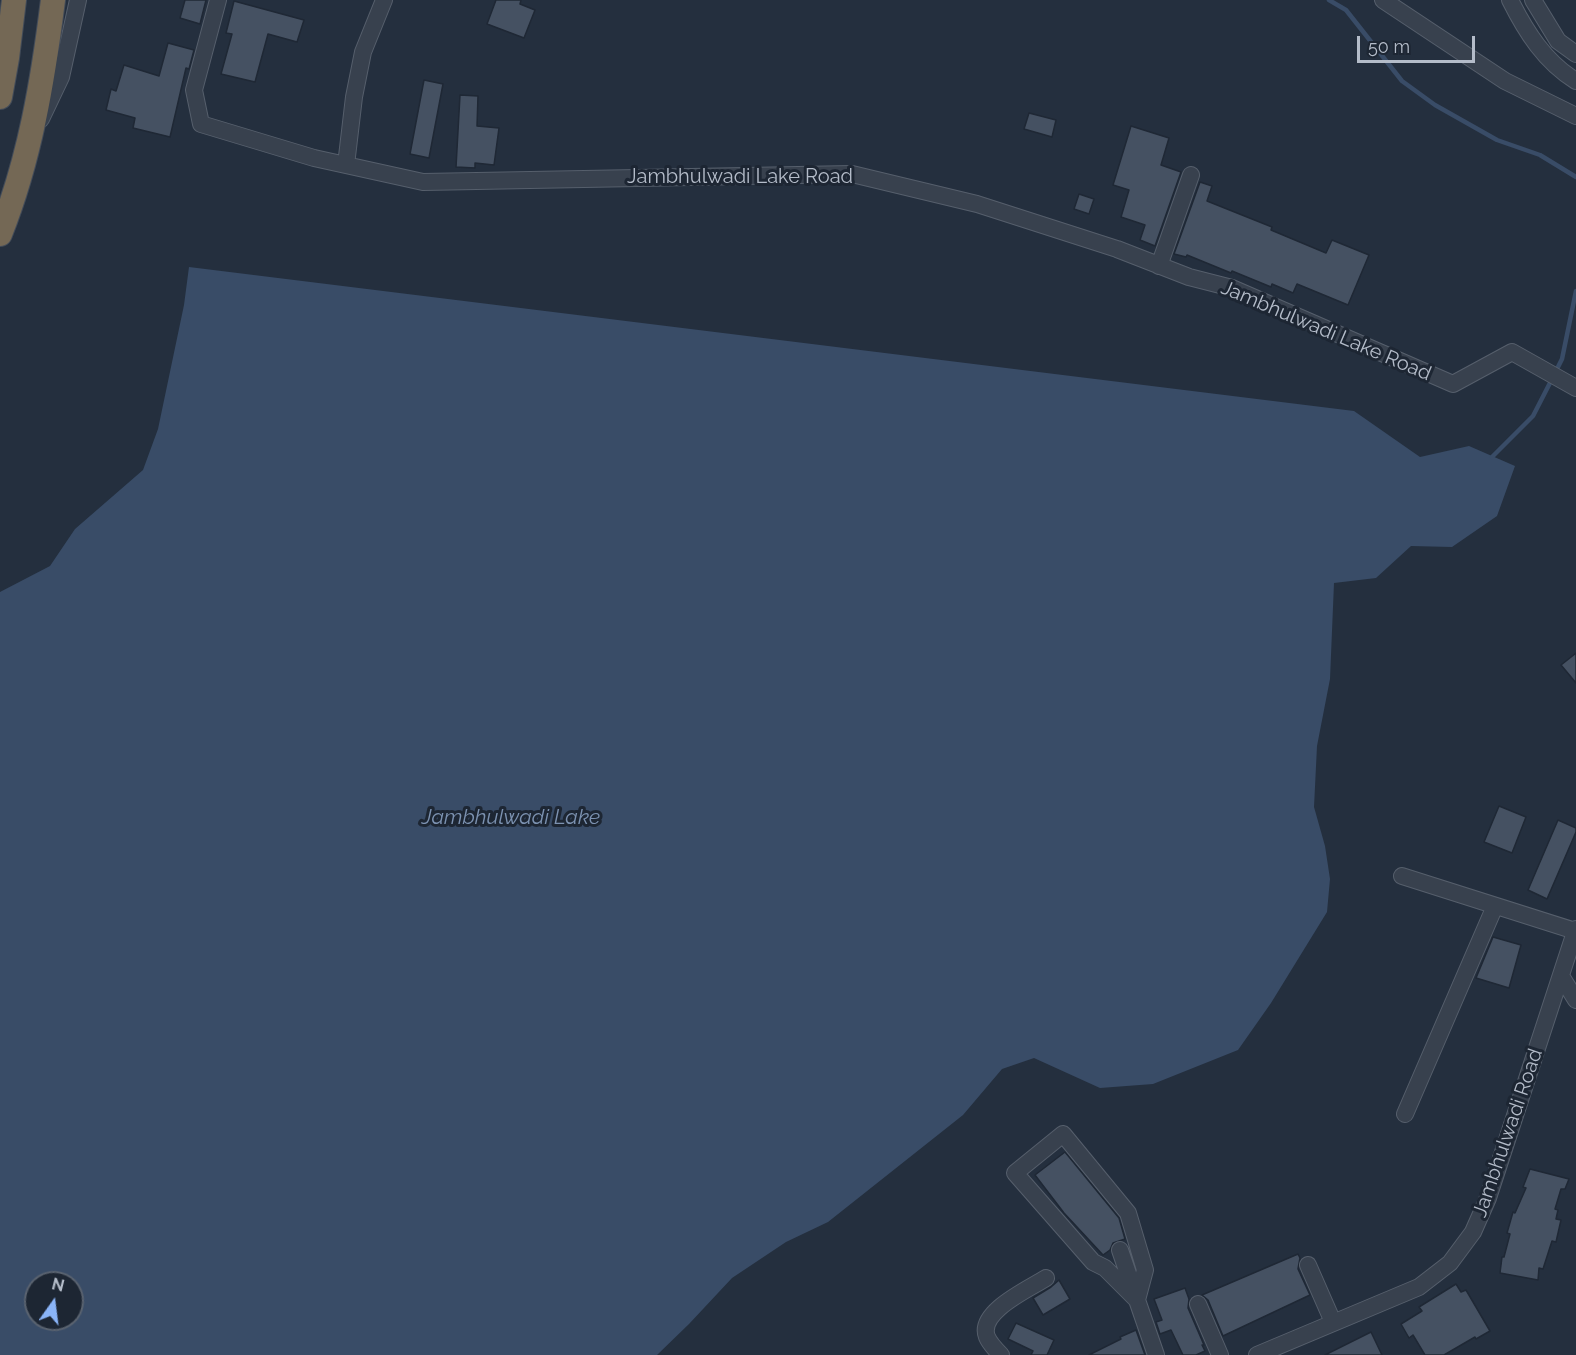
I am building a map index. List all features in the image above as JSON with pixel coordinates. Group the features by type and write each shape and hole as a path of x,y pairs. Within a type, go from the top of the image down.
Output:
{"highway":[{"path":"0,97 14,0"},
{"path":"0,234 30,141 45,64 52,0"}],"street":[{"path":"30,141 61,77 78,0"},
{"name":"Jambhulwadi Lake Road","path":"218,0 194,90 201,124 314,158 423,182 852,174 977,204 1118,249 1189,277 1232,288 1453,384 1512,352 1576,388"},
{"path":"346,165 354,97 363,52 384,0"},
{"path":"1383,0 1505,81 1576,116"},
{"path":"1510,0 1539,49 1551,62 1576,81"},
{"path":"1533,0 1558,41 1576,54"},
{"path":"1159,266 1191,175"},
{"path":"1402,876 1575,930"},
{"path":"1405,1114 1495,906"},
{"name":"Jambhulwadi Road","path":"1257,1355 1419,1287 1450,1263 1473,1232 1488,1198 1575,930"},
{"path":"1561,976 1576,1000"},
{"path":"1063,1134 1128,1213 1145,1270 1137,1300 1105,1268 1093,1262 1015,1173 1063,1134"},
{"path":"1120,1250 1156,1355"},
{"path":"1308,1265 1333,1322"},
{"path":"1001,1355 987,1338 985,1329 987,1321 998,1308 1046,1278"},
{"path":"1198,1304 1220,1355"}],"water":[{"name":"Jambhulwadi Lake","path":"189,267 1354,411 1420,457 1469,446 1515,466 1497,516 1452,547 1411,546 1376,578 1334,583 1330,679 1317,746 1314,807 1325,846 1330,879 1327,912 1271,1003 1238,1050 1153,1084 1100,1088 1034,1058 1002,1069 963,1115 828,1222 786,1242 732,1278 657,1355 0,1355 0,592 50,566 75,529 143,470 158,429 184,305"}],"building":[{"path":"185,0 206,0 200,24 180,18"},
{"path":"496,0 521,0 520,4 535,10 524,38 487,24"},
{"path":"234,1 304,20 297,42 268,34 255,82 221,74 232,34 226,33"},
{"path":"168,43 194,50 189,69 186,68 170,137 133,128 135,118 106,110 111,89 116,91 124,65 159,76"},
{"path":"424,80 443,84 429,158 410,154"},
{"path":"460,95 478,96 477,126 499,128 494,165 475,163 475,168 456,167"},
{"path":"1029,113 1056,120 1052,137 1024,129"},
{"path":"1131,126 1169,138 1161,165 1181,172 1155,246 1140,240 1145,225 1121,217 1129,190 1113,185"},
{"path":"1200,182 1212,186 1207,201 1272,227 1271,230 1326,253 1332,240 1369,255 1348,305 1297,284 1293,293 1272,284 1271,287 1232,271 1231,273 1187,255 1186,257 1174,254"},
{"path":"1079,194 1094,199 1089,214 1074,209"},
{"path":"1576,653 1576,683 1561,665"},
{"path":"1499,806 1526,817 1512,853 1484,842"},
{"path":"1558,820 1576,828 1576,832 1547,899 1528,890"},
{"path":"1493,937 1521,945 1509,988 1476,978"},
{"path":"1065,1152 1119,1218 1125,1239 1113,1243 1110,1250 1103,1255 1064,1213 1035,1175"},
{"path":"1530,1169 1569,1179 1565,1189 1561,1189 1555,1209 1558,1210 1556,1219 1561,1220 1556,1242 1552,1241 1543,1269 1539,1268 1538,1280 1500,1273 1513,1212 1515,1213 1526,1188 1523,1187"},
{"path":"1298,1254 1300,1258 1298,1269 1310,1295 1223,1336 1208,1300 1202,1295"},
{"path":"1059,1280 1070,1299 1043,1315 1033,1298"},
{"path":"1456,1284 1461,1292 1466,1290 1490,1331 1444,1355 1425,1355 1413,1335 1409,1338 1401,1324 1422,1311 1419,1307"},
{"path":"1185,1288 1189,1299 1188,1308 1205,1351 1196,1355 1183,1355 1171,1330 1160,1334 1156,1322 1162,1320 1154,1299"},
{"path":"1016,1323 1054,1340 1047,1355 1031,1355 1033,1351 1008,1339"},
{"path":"1136,1330 1145,1355 1089,1355 1121,1339 1120,1337"},
{"path":"1371,1332 1382,1355 1325,1355"}],"waterway":[{"path":"1329,0 1346,10 1402,81 1435,105 1497,140 1540,155 1576,177"},
{"path":"1556,371 1562,359 1576,291"},
{"path":"1492,457 1533,416 1552,379"}]}
